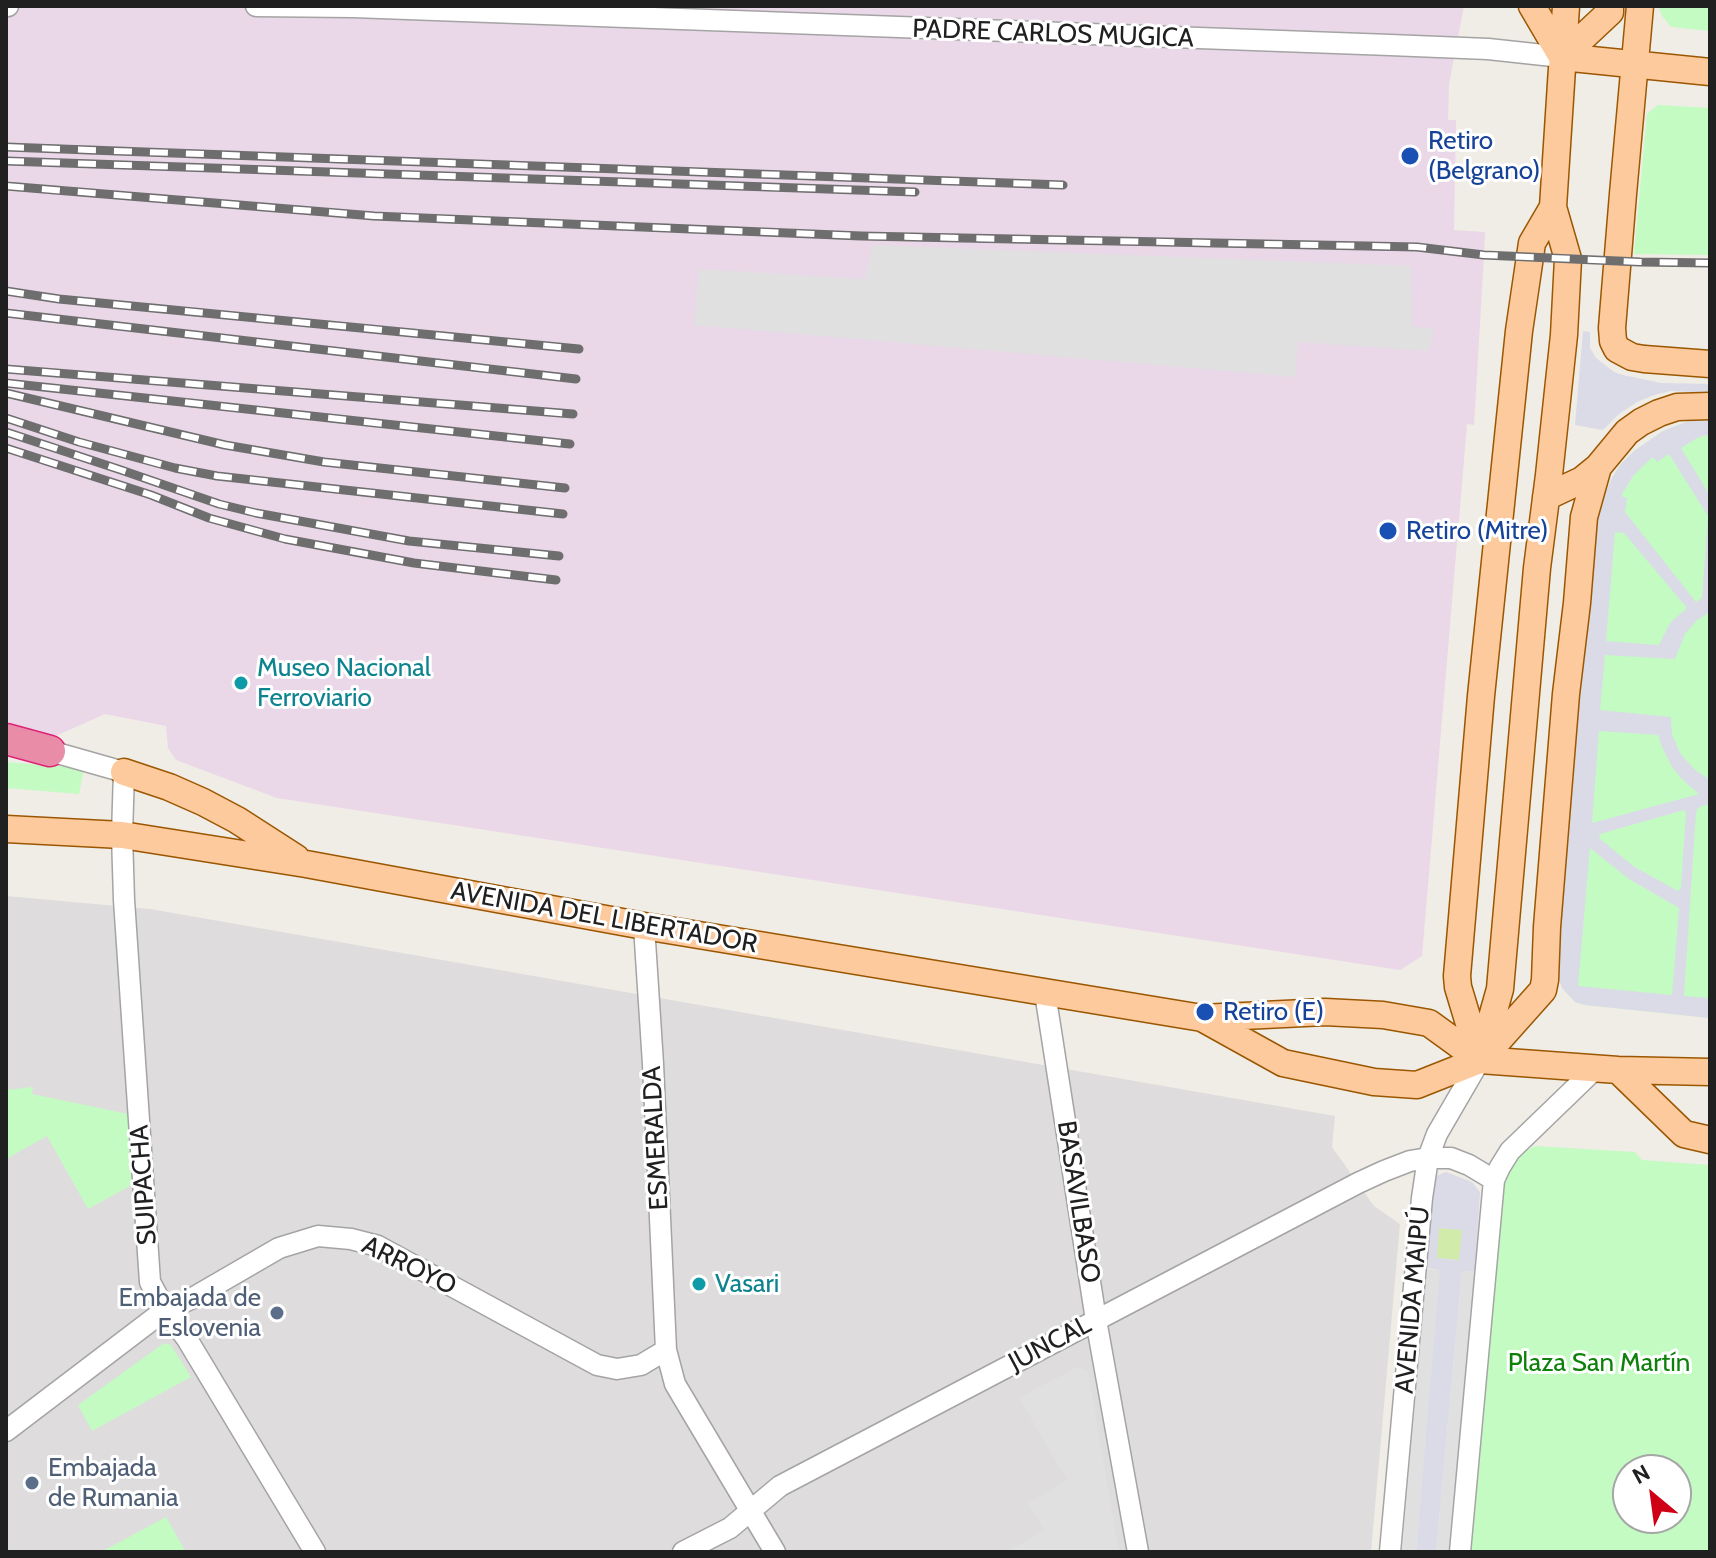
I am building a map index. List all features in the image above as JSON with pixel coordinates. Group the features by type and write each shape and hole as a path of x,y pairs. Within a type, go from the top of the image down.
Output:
{"highway":[{"path":"6,739 50,751"}],"main road":[{"path":"1532,6 1562,57"},
{"path":"1480,1060 1500,989 1537,568 1564,335 1568,259 1553,207 1566,6"},
{"path":"1562,57 1610,12 1610,6"},
{"path":"1640,6 1612,328 1615,344 1627,355 1644,359 1710,364"},
{"path":"1562,57 1710,72"},
{"path":"1480,1060 1457,976 1481,696 1521,316 1532,243 1553,207"},
{"path":"1546,497 1582,480 1598,467 1627,432 1641,422 1677,407 1710,406"},
{"path":"1480,1060 1543,990 1545,980 1562,728 1587,505 1598,467"},
{"path":"1546,497 1567,507 1583,535"},
{"path":"124,772 203,802 306,864"},
{"name":"AVENIDA DEL LIBERTADOR","path":"6,829 122,835 306,864 644,926 1202,1018 1325,1012 1383,1015 1429,1023 1480,1060"},
{"name":"AVENIDA DEL LIBERTADOR","path":"1202,1018 1283,1063 1374,1082 1417,1085 1480,1060 1710,1072"},
{"path":"1607,1069 1684,1134 1710,1140"},
{"name":"AVENIDA DEL LIBERTADOR","path":"1607,1069 1710,1090"}],"street":[{"name":"PADRE CARLOS MUGICA","path":"256,6 1390,45 1488,49 1562,57"},
{"path":"6,748 50,751 124,772"},
{"name":"SUIPACHA","path":"124,772 124,900 150,1282 315,1552"},
{"name":"ESMERALDA","path":"644,926 666,1350"},
{"name":"BASAVILBASO","path":"1045,993 1096,1320 1138,1552"},
{"name":"AVENIDA MAIPÚ","path":"1390,1552 1428,1158 1437,1134 1480,1060"},
{"path":"1460,1552 1494,1180 1510,1151 1607,1069"},
{"path":"1428,1158 1451,1158 1494,1180"},
{"name":"JUNCAL","path":"683,1552 730,1528 780,1486 1358,1183 1397,1166 1428,1158"},
{"name":"ARROYO","path":"6,1431 165,1310 191,1299 279,1248 318,1236 351,1239 378,1246 597,1365 629,1368 641,1365 666,1350"},
{"path":"666,1350 675,1384 775,1552"}],"shaded area":[{"path":"6,6 1464,6 1449,84 1448,120 1456,120 1454,230 1485,232 1484,255 1474,425 1467,424 1422,956 1400,970 277,798 176,760 168,748 166,726 105,714 51,738 6,735"},
{"path":"872,245 1411,266 1412,326 1434,329 1429,351 1298,342 1295,377 694,325 699,269 865,279"},
{"path":"1583,331 1590,332 1590,348 1596,358 1614,372 1661,383 1710,384 1710,393 1671,391 1654,395 1619,414 1603,430 1575,425"},
{"path":"1710,417 1710,434 1681,448 1710,492 1710,612 1697,620 1685,634 1675,659 1605,655 1600,710 1671,717 1672,734 1680,753 1694,769 1710,780 1710,803 1698,808 1696,813 1684,996 1710,998 1710,1018 1575,1002 1562,988 1554,964 1596,514 1620,465 1663,431","holes":["1669,454 1708,516 1702,598 1696,602 1625,512 1627,498 1621,496 1633,476 1653,457 1657,462","1615,532 1624,533 1687,608 1670,623 1659,645 1606,641","1599,731 1658,735 1672,767 1699,794 1592,823","1684,810 1681,888 1678,891 1633,866 1599,838 1600,834","1590,848 1629,879 1679,908 1672,995 1578,986"]},
{"path":"6,896 150,909 1335,1116 1332,1147 1374,1206 1400,1224 1371,1552 6,1552"},
{"path":"1446,1172 1472,1182 1480,1192 1475,1272 1462,1271 1436,1552 1416,1552 1440,1270 1427,1268 1432,1183 1436,1176","holes":["1439,1228 1462,1230 1459,1260 1437,1258"]},
{"path":"1427,1269 1441,1270 1416,1552 1402,1552"},
{"path":"1462,1271 1475,1272 1450,1552 1436,1552"},
{"path":"1077,1367 1088,1371 1119,1552 1007,1552 1044,1530 1028,1503 1067,1480 1019,1398"}],"green space":[{"path":"1658,6 1710,6 1710,31 1671,27"},
{"path":"1658,105 1710,108 1710,255 1634,254 1647,114"},
{"path":"1710,417 1710,1018 1585,1005 1575,1002 1562,988 1554,964 1600,506 1620,465 1634,451 1663,431"},
{"path":"6,762 84,768 79,794 6,788"},
{"path":"33,1087 32,1094 133,1115 139,1181 88,1209 47,1136 6,1159 6,1090"},
{"name":"Plaza San Martín","path":"1535,1146 1635,1152 1642,1160 1710,1165 1710,1552 1471,1552 1501,1183 1516,1156"},
{"path":"1439,1228 1463,1230 1460,1260 1436,1258"},
{"path":"164,1343 171,1345 191,1377 92,1431 78,1405"},
{"path":"166,1517 186,1552 101,1552"}],"railway":[{"path":"6,147 1063,185"},
{"path":"6,161 915,192"},
{"path":"6,186 374,216 861,236 1417,247 1484,255 1710,263"},
{"path":"6,291 59,299 579,349"},
{"path":"6,313 576,379"},
{"path":"6,369 573,414"},
{"path":"6,383 570,444"},
{"path":"6,393 225,445 324,462 565,488"},
{"path":"6,418 79,442 217,476 563,514"},
{"path":"6,432 219,504 256,513 409,541 559,556"},
{"path":"6,448 151,495 209,518 285,539 414,563 556,580"}],"place":[{"name":"Retiro (Belgrano)","path":"1410,156"},
{"name":"Retiro (Mitre)","path":"1388,531"},
{"name":"Museo Nacional Ferroviario","path":"241,683"},
{"name":"Retiro (E)","path":"1205,1012"},
{"name":"Vasari","path":"699,1284"},
{"name":"Embajada de Eslovenia","path":"277,1313"},
{"name":"Embajada de Rumania","path":"32,1483"}]}
